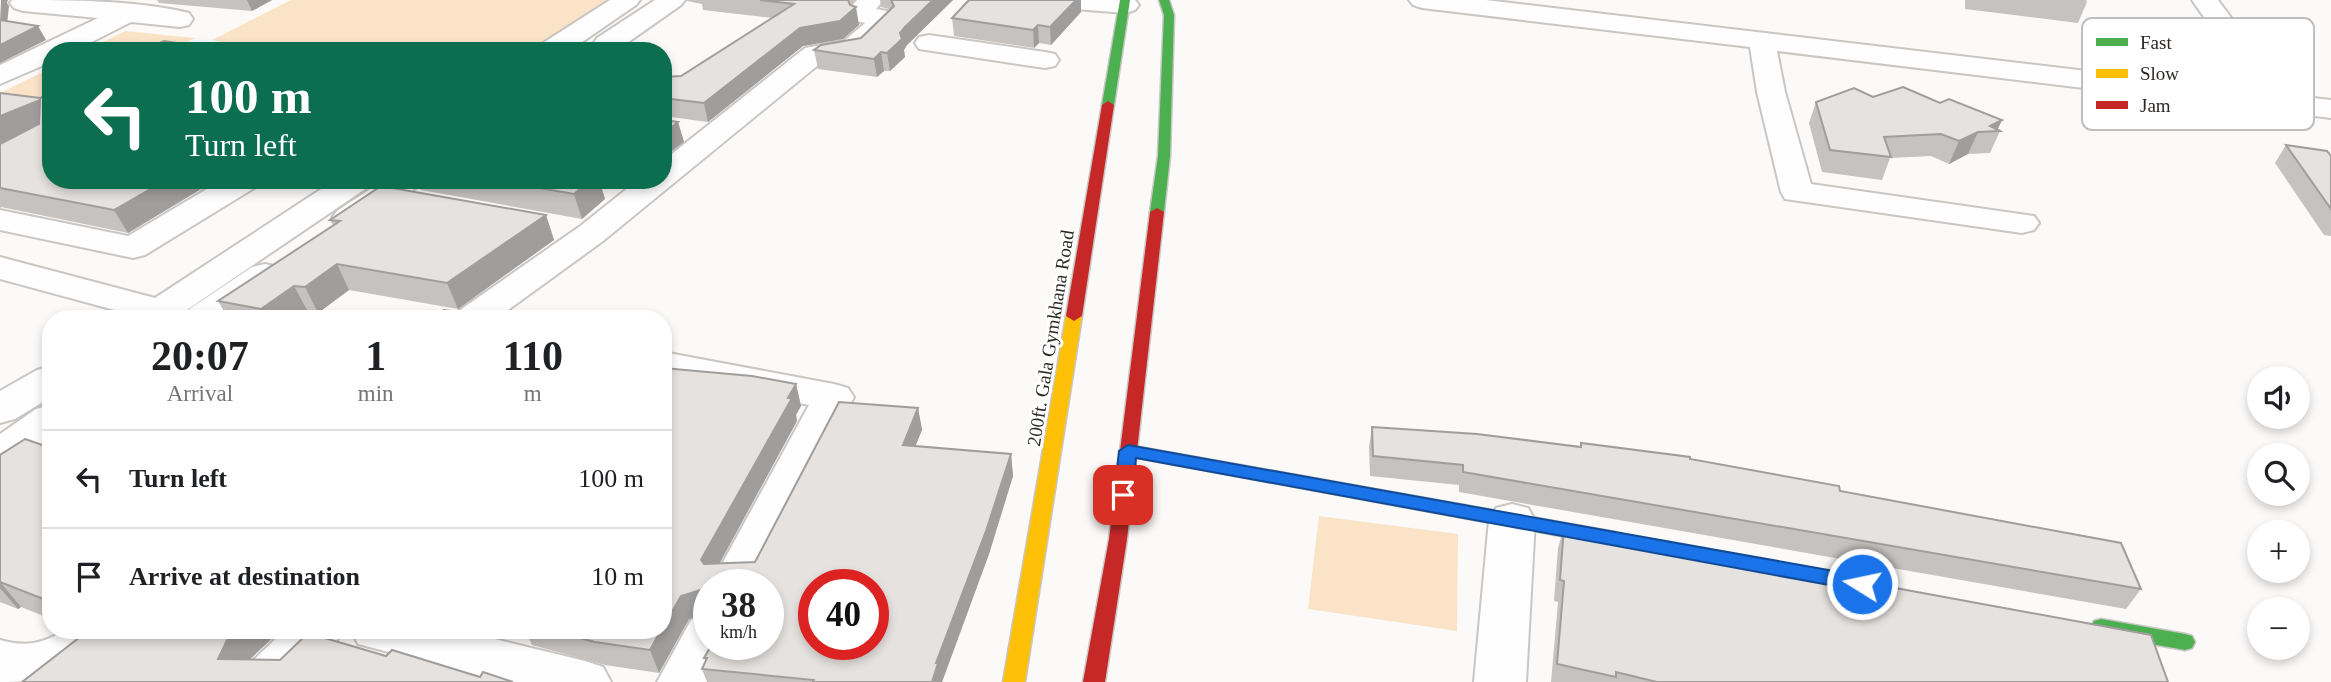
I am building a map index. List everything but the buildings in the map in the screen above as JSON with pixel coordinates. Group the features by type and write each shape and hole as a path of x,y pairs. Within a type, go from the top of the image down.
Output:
{"street":[{"path":"70,42 155,0"},
{"path":"564,42 627,0"},
{"path":"610,42 672,0"},
{"path":"672,170 815,54 852,48 881,22 878,17 864,15 862,9 871,0"},
{"path":"1061,0 1126,3"},
{"path":"1094,682 1118,539 1164,156 1169,15 1164,0"},
{"path":"1422,0 2082,79"},
{"path":"2205,0 2218,18"},
{"path":"23,3 180,19"},
{"name":"200ft. Gala Gymkhana Road","path":"1014,682 1126,3"},
{"path":"953,17 924,48 1045,60"},
{"path":"1762,41 1771,92 1797,192 2022,223"},
{"path":"0,76 42,55"},
{"path":"677,129 717,135"},
{"path":"0,220 133,248 230,189"},
{"path":"483,310 591,234 648,189"},
{"path":"165,310 392,190"},
{"path":"213,310 392,190"},
{"path":"552,227 591,234"},
{"path":"0,268 139,310"},
{"path":"672,366 834,397 743,569"},
{"path":"0,409 42,384"},
{"path":"0,454 42,425"},
{"path":"1128,451 1636,543"},
{"path":"1500,682 1512,520"},
{"path":"2088,625 2185,642"},
{"path":"0,661 15,667 46,663 80,648 91,639"},
{"path":"264,682 308,639"},
{"path":"421,639 585,682"},
{"path":"683,682 695,660"}],"shaded area":[{"path":"291,0 611,0 543,42 212,40"},
{"path":"125,31 195,38 188,42 103,42"},
{"path":"42,72 42,111 0,105 0,93"},
{"path":"1319,516 1458,534 1457,631 1308,609"}],"traffic: fast":[{"path":"1108,105 1125,0"},
{"path":"1157,212 1164,156 1169,15 1164,0"},
{"path":"1128,451 1615,539"},
{"path":"2101,627 2185,642"}],"traffic: slow":[{"path":"1014,682 1074,316"}],"traffic: jam":[{"path":"1074,316 1108,105"},
{"path":"1094,682 1118,539 1157,212"}],"route":[{"path":"1123,495 1128,451 1862,584"}]}
